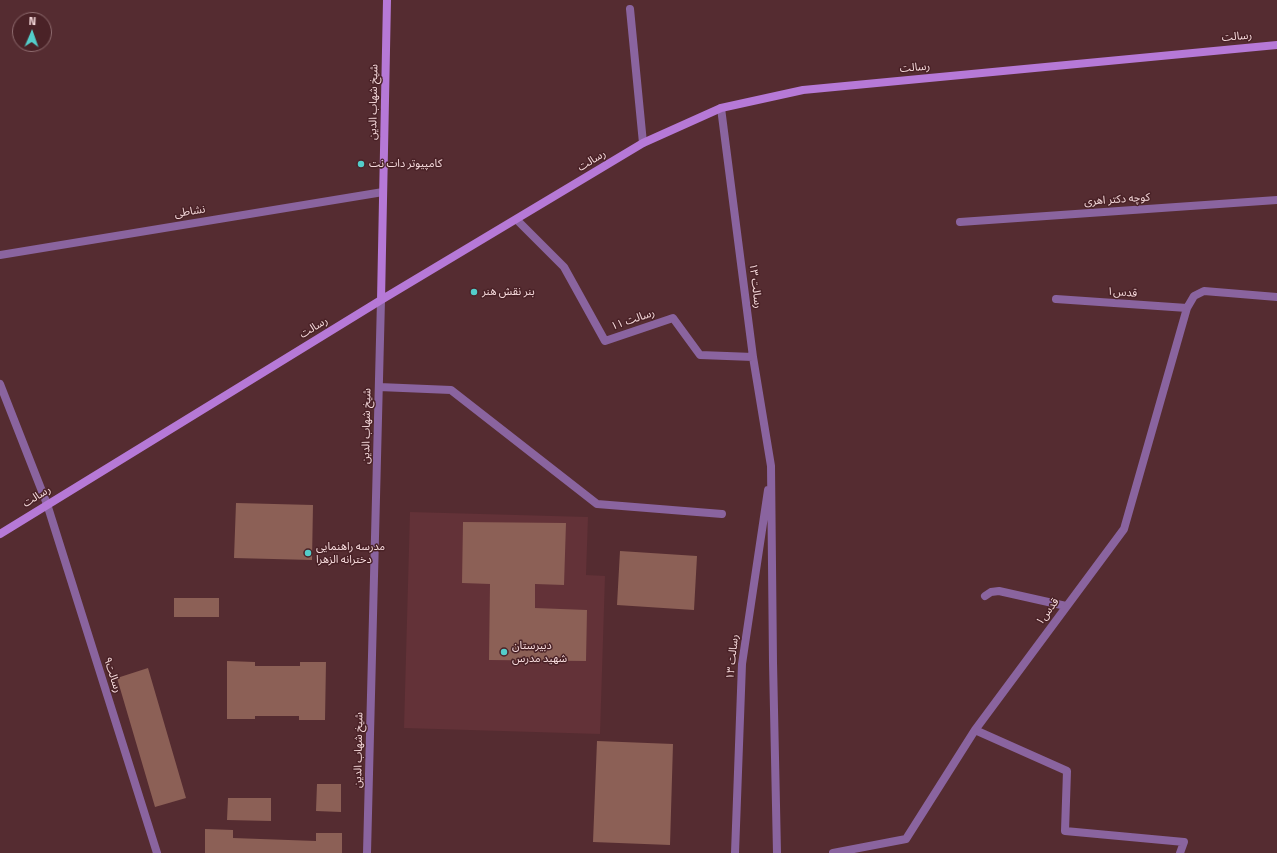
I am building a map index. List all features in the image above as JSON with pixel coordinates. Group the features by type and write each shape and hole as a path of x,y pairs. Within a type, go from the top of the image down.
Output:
{"main road":[{"name":"شیخ شهاب الدین","path":"381,300 387,0"},
{"name":"رسالت","path":"0,534 381,300 517,220 643,143 721,108 803,90 1277,45"}],"street":[{"path":"630,9 643,143"},
{"name":"رسالت ۱۳","path":"721,108 753,357 772,466 773,662 777,853"},
{"name":"نشاطی","path":"0,254 383,192"},
{"name":"کوچه دکتر اهری","path":"960,222 1277,200"},
{"name":"رسالت ۱۱","path":"517,220 564,267 605,341 673,318 700,355 753,357"},
{"name":"قدس۱","path":"833,853 906,839 975,730 1124,529 1187,308 1194,296 1204,291 1277,297"},
{"name":"قدس۱","path":"1056,299 1187,308"},
{"name":"شیخ شهاب الدین","path":"367,853 381,300"},
{"name":"رسالت۹","path":"0,384 47,504 157,853"},
{"path":"379,387 451,390 598,504 722,514"},
{"name":"رسالت ۱۳","path":"735,853 742,664 772,466"},
{"path":"985,596 991,592 999,591 1066,606"},
{"path":"975,730 1067,771 1065,831 1184,842 1180,853"}],"shaded area":[{"name":"دبیرستان شهید مدرس","path":"410,512 588,517 586,575 605,576 600,734 404,728"}],"building":[{"path":"236,503 313,505 312,560 234,558"},
{"path":"463,522 566,523 564,585 535,584 535,608 587,610 586,661 489,660 490,584 462,583"},
{"path":"620,551 697,556 694,610 617,605"},
{"path":"174,598 219,598 219,617 174,617"},
{"path":"227,661 255,662 255,666 300,666 300,662 326,662 325,720 299,720 299,716 255,716 255,719 227,719"},
{"path":"148,668 186,798 155,807 117,678"},
{"path":"597,741 673,744 670,845 593,842"},
{"path":"317,784 341,784 341,812 316,811"},
{"path":"228,798 271,798 271,821 227,820"},
{"path":"205,829 233,830 233,838 316,841 316,833 342,833 342,853 205,853"}],"place":[{"name":"کامپیوتر دات نت","path":"361,164"},
{"name":"بنر نقش هنر","path":"474,292"},
{"name":"مدرسه راهنمایی دخترانه الزهرا","path":"308,553"},
{"name":"دبیرستان شهید مدرس","path":"504,652"}]}
